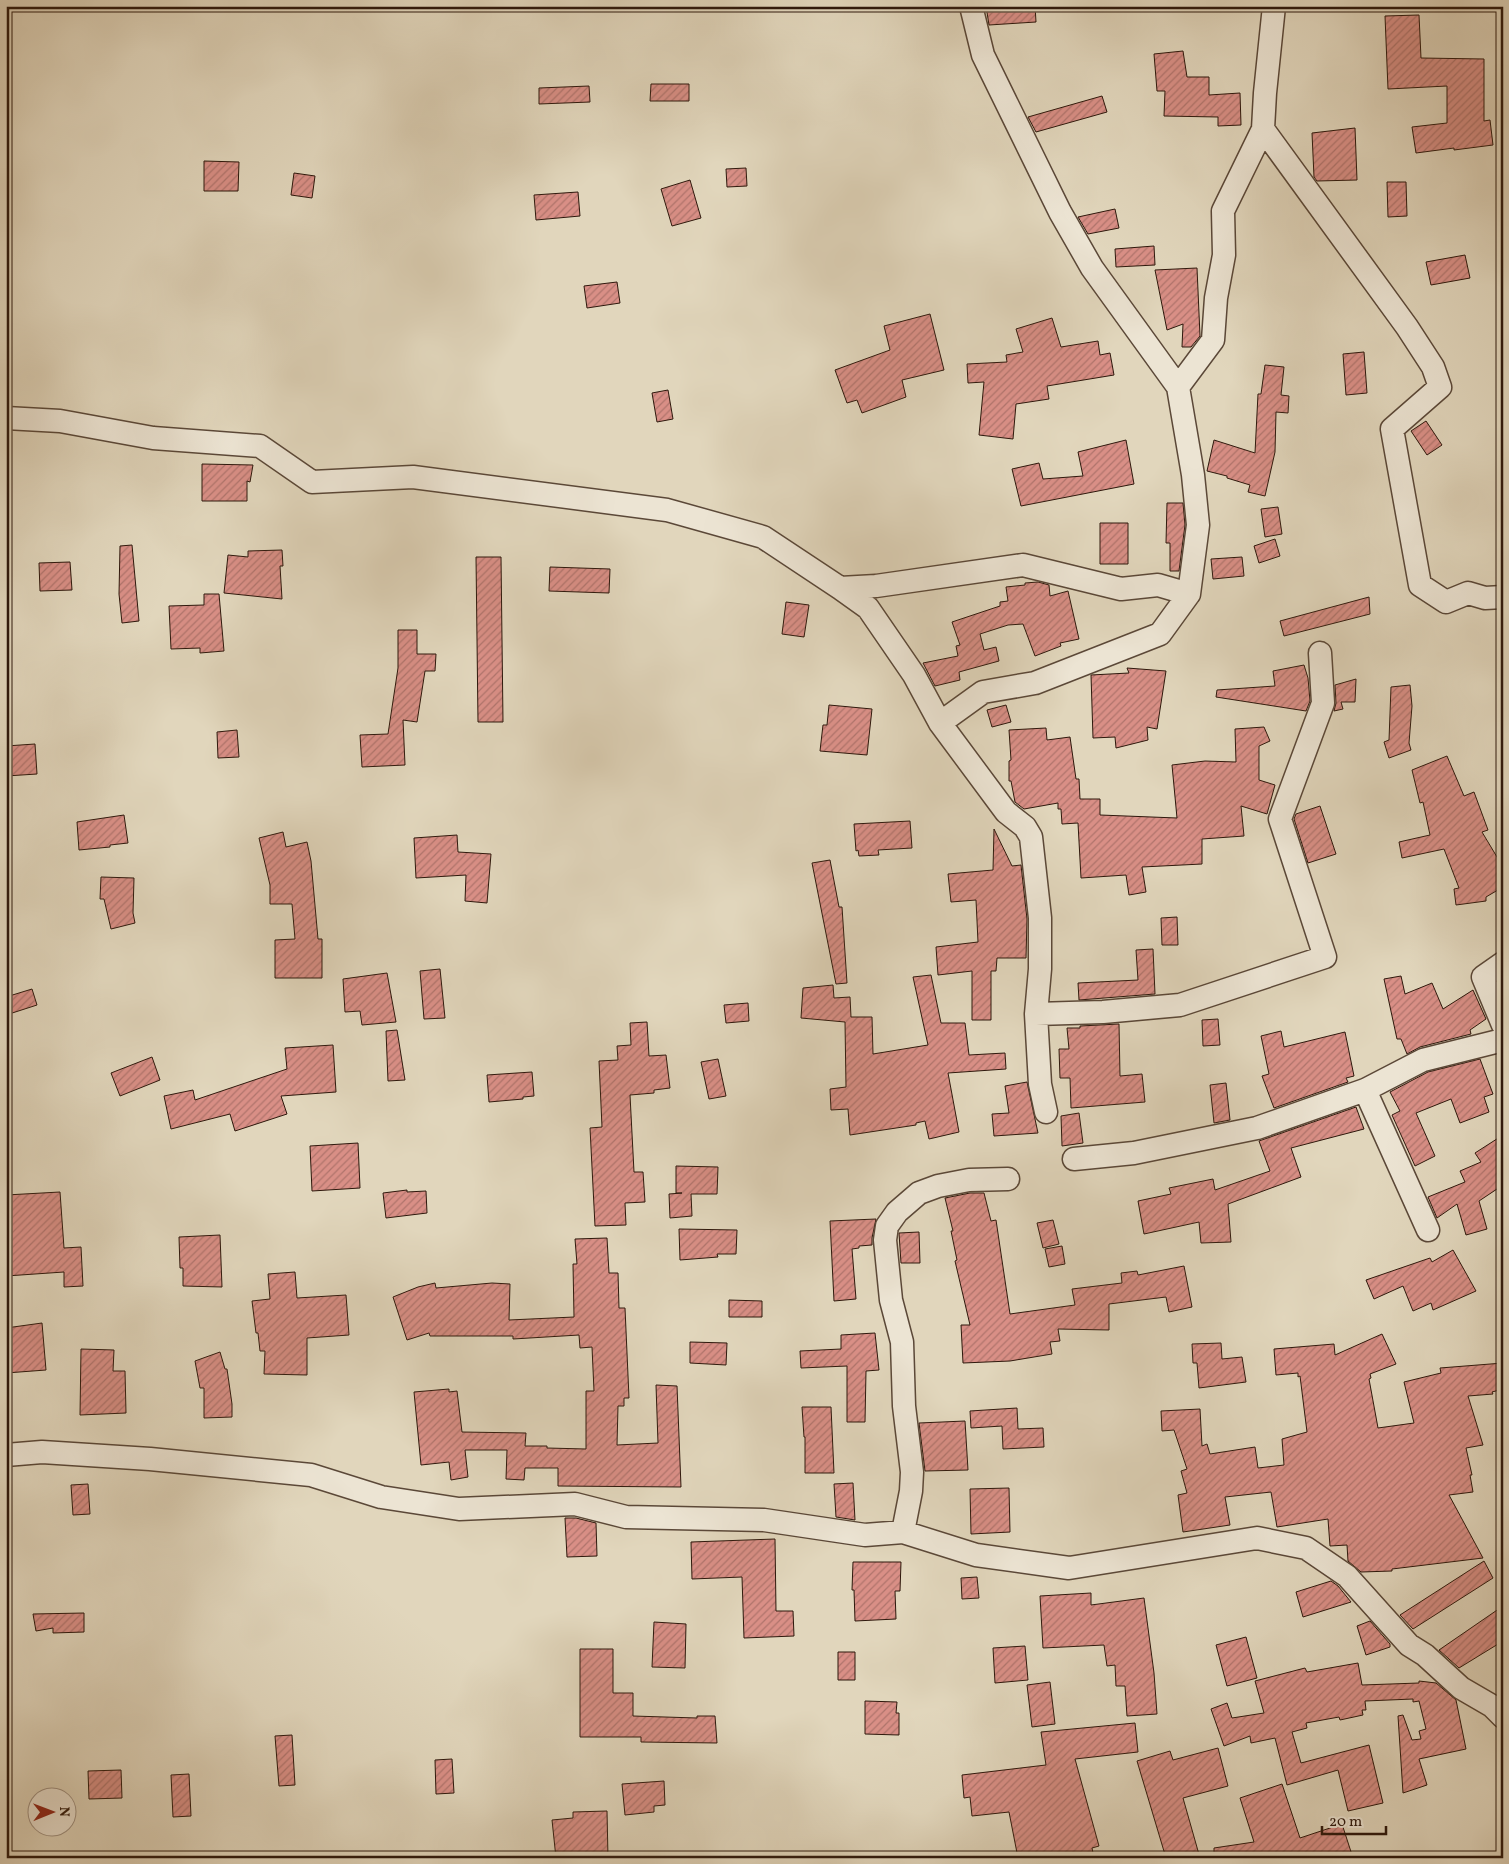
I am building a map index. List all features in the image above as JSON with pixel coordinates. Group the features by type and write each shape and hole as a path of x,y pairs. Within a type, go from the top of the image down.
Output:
{"street":[{"path":"940,724 984,692 1035,683 1160,634 1189,594 1198,525 1193,475 1178,387 1092,268 1060,212 983,55 972,6"},
{"path":"1178,387 1213,340 1216,298 1224,255 1223,212 1263,129 1264,93 1274,6"},
{"path":"1263,129 1407,327 1433,367 1440,387 1392,429 1420,585 1446,602 1468,593 1485,598 1503,597"},
{"path":"6,418 60,420 153,438 260,446 312,482 413,477 667,510 763,537 840,588 868,608 914,675 940,724 1006,812 1025,827 1031,837 1040,918 1040,969 1036,1014 1040,1084 1046,1112"},
{"path":"840,588 876,586 1023,565 1121,589 1158,584 1189,594"},
{"path":"1036,1014 1103,1012 1180,1005 1325,957 1280,819 1323,702 1320,653"},
{"path":"1503,963 1483,977 1503,1025"},
{"path":"1074,1159 1134,1153 1257,1128 1365,1090 1423,1060 1503,1040"},
{"path":"1365,1090 1428,1230"},
{"path":"903,1532 911,1491 912,1472 904,1406 902,1342 891,1300 885,1240 887,1226 896,1212 919,1193 938,1186 969,1180 1008,1179"},
{"path":"6,1455 52,1452 311,1474 381,1497 459,1509 575,1504 626,1517 764,1520 865,1535 903,1532 976,1554 1069,1568 1257,1538 1306,1548 1347,1576 1410,1645 1426,1655 1461,1688 1492,1706 1503,1717"}],"building":[{"path":"986,6 1035,6 1036,22 989,25"},
{"path":"1419,15 1421,58 1484,59 1484,121 1490,120 1493,145 1416,153 1412,127 1447,123 1447,86 1388,89 1385,16"},
{"path":"1183,51 1187,77 1209,77 1209,95 1240,93 1241,125 1218,126 1218,117 1164,116 1165,91 1157,91 1154,54"},
{"path":"651,84 689,84 689,101 650,101"},
{"path":"589,86 590,102 539,104 539,88"},
{"path":"1102,96 1107,112 1036,132 1028,117"},
{"path":"1355,128 1357,180 1317,181 1314,177 1312,133"},
{"path":"204,161 239,162 238,191 204,191"},
{"path":"746,168 747,186 727,187 726,169"},
{"path":"294,173 315,176 312,198 291,195"},
{"path":"690,180 701,218 672,226 661,189"},
{"path":"1387,182 1406,182 1407,216 1388,217"},
{"path":"578,192 580,216 536,220 534,195"},
{"path":"1115,209 1119,228 1088,234 1078,217"},
{"path":"1154,246 1155,265 1116,267 1115,249"},
{"path":"1465,255 1470,278 1431,285 1426,262"},
{"path":"1197,268 1200,336 1191,347 1182,347 1183,324 1167,330 1155,270"},
{"path":"617,282 620,303 587,308 584,286"},
{"path":"930,314 944,370 902,380 906,397 862,413 857,400 847,403 835,370 890,350 884,326"},
{"path":"1052,318 1061,347 1098,341 1100,355 1110,353 1114,375 1047,386 1049,399 1016,404 1013,439 979,435 984,382 968,383 967,364 1007,362 1006,355 1023,352 1016,329"},
{"path":"1364,352 1367,393 1346,395 1343,354"},
{"path":"1265,365 1284,367 1281,395 1289,396 1288,413 1276,412 1275,452 1265,496 1248,492 1250,485 1207,471 1214,440 1255,453 1258,394 1261,394"},
{"path":"668,390 673,419 657,422 652,393"},
{"path":"1426,421 1442,445 1427,455 1411,431"},
{"path":"1126,440 1134,484 1021,506 1012,469 1039,463 1043,479 1083,476 1078,452"},
{"path":"202,464 253,465 250,482 247,481 247,501 202,501"},
{"path":"1167,503 1183,503 1185,525 1179,571 1170,571 1170,543 1166,543"},
{"path":"1278,507 1282,534 1265,537 1261,509"},
{"path":"1100,523 1128,523 1128,564 1100,564"},
{"path":"1275,539 1280,556 1259,563 1254,546"},
{"path":"132,545 139,621 122,623 119,594 120,546"},
{"path":"282,550 283,566 280,566 282,599 224,593 228,555 248,557 248,551"},
{"path":"476,557 501,557 503,722 478,722"},
{"path":"1242,557 1244,576 1213,579 1211,559"},
{"path":"70,562 72,590 40,591 39,563"},
{"path":"550,567 610,569 609,593 549,591"},
{"path":"1038,582 1049,585 1050,596 1068,591 1079,639 1060,643 1061,646 1035,656 1023,624 1008,625 980,634 984,650 996,647 999,661 959,672 960,680 935,686 923,663 958,656 956,646 960,645 952,622 1000,606 1000,602 1008,601 1006,587"},
{"path":"204,594 219,594 224,651 200,653 200,648 171,649 169,606 204,605"},
{"path":"1369,597 1370,614 1284,636 1280,621"},
{"path":"786,602 809,605 804,637 782,634"},
{"path":"398,630 417,630 417,654 436,654 435,671 425,671 417,722 403,720 405,765 362,767 360,735 388,734 398,668"},
{"path":"1304,665 1308,678 1310,701 1306,711 1216,697 1217,690 1275,686 1273,671"},
{"path":"1127,668 1166,671 1157,729 1147,727 1148,740 1116,748 1115,737 1093,738 1091,675 1129,673"},
{"path":"1356,679 1355,702 1341,702 1343,709 1334,711 1336,703 1335,685"},
{"path":"1410,685 1412,706 1409,743 1411,750 1389,758 1384,742 1389,740 1391,687"},
{"path":"829,705 872,709 867,755 820,751 823,725 827,725"},
{"path":"1006,705 1011,722 992,727 987,710"},
{"path":"1264,727 1270,741 1259,746 1259,780 1275,785 1267,814 1241,806 1244,836 1202,839 1202,864 1142,867 1146,892 1129,895 1126,875 1081,878 1078,823 1062,824 1061,809 1058,809 1058,803 1024,809 1015,802 1011,781 1009,781 1009,761 1011,760 1009,730 1046,728 1047,740 1070,737 1076,779 1079,779 1080,799 1100,799 1100,815 1177,818 1172,765 1205,761 1236,762 1235,729"},
{"path":"237,730 239,757 218,758 217,732"},
{"path":"35,744 37,774 6,776 6,746"},
{"path":"1447,756 1464,796 1474,792 1488,830 1482,832 1503,867 1503,887 1486,897 1486,901 1456,905 1454,889 1459,888 1444,849 1402,858 1399,842 1430,835 1423,802 1420,803 1412,770"},
{"path":"1320,806 1336,854 1308,863 1294,819 1296,814"},
{"path":"124,815 128,843 79,850 77,822"},
{"path":"910,821 912,848 878,850 879,855 859,856 858,850 856,851 854,824"},
{"path":"994,829 1012,866 1021,865 1027,919 1026,958 997,958 996,971 991,971 991,1020 972,1020 972,971 938,975 936,947 978,942 976,900 951,902 948,874 993,870"},
{"path":"283,832 286,847 307,842 311,861 318,939 322,939 322,978 275,978 275,940 295,939 292,904 270,904 270,885 259,838"},
{"path":"457,835 458,852 491,854 487,903 465,901 466,875 416,878 414,838"},
{"path":"830,860 839,907 842,907 847,983 836,984 812,863"},
{"path":"101,877 134,878 133,913 135,923 111,929 104,899 100,899"},
{"path":"1177,917 1178,945 1162,945 1161,918"},
{"path":"1153,949 1155,994 1079,1000 1078,983 1138,980 1136,950"},
{"path":"440,969 445,1018 424,1019 420,971"},
{"path":"387,973 396,1022 362,1025 360,1011 345,1012 343,979"},
{"path":"931,975 941,1023 965,1023 969,1055 1005,1053 1006,1069 948,1073 959,1132 929,1139 925,1121 916,1123 916,1125 850,1135 848,1109 831,1110 830,1089 846,1087 845,1022 801,1018 803,988 833,985 834,998 850,997 851,1017 872,1017 873,1054 928,1045 913,977"},
{"path":"1401,976 1405,994 1432,983 1443,1009 1473,990 1486,1019 1470,1030 1471,1034 1420,1047 1407,1054 1401,1039 1397,1039 1384,979"},
{"path":"32,989 37,1005 6,1015 6,997"},
{"path":"748,1003 749,1021 726,1023 724,1005"},
{"path":"1218,1019 1220,1045 1203,1046 1202,1020"},
{"path":"647,1022 649,1056 666,1055 670,1088 654,1090 654,1093 630,1095 634,1172 643,1172 645,1202 625,1203 626,1225 595,1226 590,1128 602,1127 599,1061 618,1060 617,1046 631,1045 630,1023"},
{"path":"1119,1024 1120,1076 1142,1074 1145,1102 1071,1108 1070,1078 1060,1078 1059,1049 1069,1049 1067,1028"},
{"path":"397,1030 405,1080 388,1081 386,1031"},
{"path":"1281,1031 1284,1047 1345,1032 1354,1076 1346,1078 1348,1082 1274,1108 1262,1076 1269,1074 1261,1036"},
{"path":"333,1045 336,1092 281,1096 287,1114 235,1131 230,1114 171,1129 164,1096 193,1090 195,1100 287,1069 285,1048"},
{"path":"152,1057 160,1080 120,1096 111,1073"},
{"path":"718,1059 726,1096 709,1099 701,1062"},
{"path":"1480,1059 1493,1094 1484,1097 1489,1112 1460,1123 1451,1099 1416,1113 1435,1156 1415,1166 1392,1115 1400,1111 1390,1092 1428,1072"},
{"path":"532,1072 534,1096 523,1097 523,1099 489,1102 487,1075"},
{"path":"1027,1082 1038,1133 994,1136 992,1114 1009,1113 1005,1086"},
{"path":"1226,1083 1230,1120 1214,1123 1210,1085"},
{"path":"1356,1107 1364,1129 1291,1148 1301,1177 1228,1204 1231,1242 1201,1243 1199,1222 1144,1234 1138,1201 1171,1194 1169,1188 1213,1179 1215,1190 1270,1171 1259,1141"},
{"path":"1079,1113 1083,1143 1062,1146 1061,1116"},
{"path":"1503,1135 1503,1185 1479,1201 1487,1229 1466,1235 1457,1204 1437,1218 1428,1197 1465,1182 1460,1171 1481,1162 1475,1153"},
{"path":"358,1143 360,1188 312,1191 310,1146"},
{"path":"676,1166 718,1167 717,1194 691,1194 692,1216 670,1218 669,1194 682,1193 676,1193"},
{"path":"407,1190 407,1192 426,1191 427,1213 386,1218 383,1193"},
{"path":"60,1192 64,1248 81,1247 83,1286 64,1287 64,1272 6,1276 6,1195"},
{"path":"970,1193 984,1193 991,1221 996,1220 1010,1314 1075,1305 1072,1289 1122,1283 1121,1273 1137,1271 1138,1275 1184,1266 1192,1307 1169,1312 1166,1297 1109,1304 1109,1330 1058,1329 1060,1341 1050,1342 1052,1354 1010,1361 963,1363 961,1325 970,1325 955,1261 957,1260 951,1231 953,1231 945,1198"},
{"path":"876,1219 872,1245 859,1246 859,1248 852,1249 856,1299 834,1301 830,1221"},
{"path":"1053,1220 1059,1244 1043,1248 1037,1223"},
{"path":"679,1229 737,1230 736,1254 717,1254 718,1257 680,1260"},
{"path":"919,1232 920,1263 901,1263 899,1233"},
{"path":"220,1235 222,1287 183,1286 183,1268 180,1268 179,1237"},
{"path":"607,1238 609,1273 618,1273 619,1308 625,1308 629,1398 624,1398 624,1406 618,1406 617,1445 658,1443 656,1385 677,1386 681,1487 558,1486 558,1468 525,1468 524,1480 506,1479 507,1450 465,1450 468,1477 451,1480 449,1462 421,1465 414,1392 449,1389 449,1392 457,1391 462,1432 526,1433 525,1446 586,1449 586,1391 594,1391 592,1347 580,1348 579,1335 513,1339 513,1336 430,1336 429,1333 407,1340 393,1297 418,1287 435,1283 436,1288 492,1283 510,1284 509,1320 574,1317 573,1264 577,1264 575,1239"},
{"path":"1062,1246 1065,1264 1049,1267 1045,1249"},
{"path":"1453,1250 1476,1291 1433,1310 1431,1303 1413,1311 1403,1286 1374,1299 1366,1280 1430,1258 1432,1262"},
{"path":"295,1272 297,1298 346,1295 349,1335 307,1338 307,1375 264,1374 265,1351 260,1351 252,1301 270,1299 268,1274"},
{"path":"729,1300 762,1301 762,1317 729,1317"},
{"path":"42,1323 46,1370 6,1373 6,1328"},
{"path":"875,1333 879,1370 866,1371 865,1422 847,1422 847,1366 801,1368 800,1351 841,1349 841,1335"},
{"path":"1382,1334 1396,1364 1370,1374 1371,1378 1369,1379 1378,1428 1414,1423 1404,1382 1441,1373 1440,1368 1503,1363 1503,1389 1492,1392 1493,1394 1468,1396 1483,1445 1466,1448 1472,1475 1470,1475 1473,1492 1449,1495 1483,1558 1392,1569 1392,1571 1361,1572 1348,1561 1347,1545 1330,1546 1328,1519 1277,1527 1271,1492 1225,1497 1230,1525 1183,1532 1178,1495 1187,1493 1181,1471 1187,1469 1174,1430 1162,1431 1161,1411 1200,1409 1202,1446 1207,1444 1210,1454 1255,1447 1258,1468 1284,1465 1282,1439 1307,1432 1300,1376 1298,1377 1298,1373 1276,1375 1274,1349 1334,1344 1335,1355"},
{"path":"690,1342 727,1343 726,1365 690,1363"},
{"path":"1221,1343 1222,1359 1242,1357 1246,1382 1199,1388 1197,1363 1193,1363 1192,1344"},
{"path":"81,1349 114,1350 113,1371 125,1371 126,1413 80,1415"},
{"path":"220,1352 225,1369 227,1369 232,1417 204,1418 204,1388 200,1388 195,1361"},
{"path":"802,1407 831,1407 834,1473 805,1473 805,1437"},
{"path":"1017,1408 1018,1429 1043,1428 1044,1447 1003,1449 1002,1426 971,1428 970,1411"},
{"path":"965,1421 968,1470 925,1471 919,1423"},
{"path":"853,1483 855,1520 836,1517 834,1484"},
{"path":"88,1484 90,1514 73,1515 71,1485"},
{"path":"1009,1488 1010,1532 971,1534 970,1489"},
{"path":"565,1518 576,1518 596,1523 597,1556 567,1557"},
{"path":"775,1539 776,1611 793,1611 794,1636 744,1638 742,1577 692,1579 691,1542"},
{"path":"1484,1561 1493,1578 1413,1629 1400,1615"},
{"path":"853,1562 901,1562 900,1591 895,1591 896,1619 855,1621 854,1590 852,1590"},
{"path":"977,1577 979,1598 962,1599 961,1578"},
{"path":"1331,1581 1338,1586 1351,1602 1303,1617 1296,1592"},
{"path":"1091,1593 1091,1605 1144,1598 1154,1673 1157,1714 1127,1716 1125,1686 1116,1686 1115,1665 1107,1666 1104,1645 1043,1648 1040,1596"},
{"path":"1503,1606 1503,1641 1459,1668 1439,1650"},
{"path":"84,1613 84,1632 53,1633 53,1628 36,1631 33,1614"},
{"path":"1370,1621 1390,1644 1390,1647 1366,1655 1357,1626"},
{"path":"654,1622 686,1624 685,1668 652,1667"},
{"path":"1246,1637 1257,1678 1227,1686 1216,1645"},
{"path":"1025,1646 1028,1680 995,1683 993,1648"},
{"path":"580,1649 613,1649 613,1693 633,1693 633,1716 697,1718 697,1716 715,1716 717,1743 641,1742 641,1737 580,1737"},
{"path":"838,1652 855,1652 855,1680 838,1680"},
{"path":"1358,1663 1362,1685 1419,1683 1419,1681 1436,1683 1456,1700 1466,1749 1419,1759 1427,1785 1403,1793 1398,1716 1403,1715 1412,1740 1421,1739 1419,1731 1426,1729 1419,1701 1413,1702 1413,1699 1365,1701 1366,1710 1362,1710 1363,1715 1340,1720 1339,1717 1306,1723 1307,1728 1292,1732 1301,1763 1369,1745 1383,1803 1348,1811 1338,1770 1287,1785 1275,1738 1251,1743 1250,1736 1224,1746 1211,1709 1227,1703 1232,1718 1264,1713 1255,1681 1305,1668 1307,1672"},
{"path":"1050,1682 1055,1724 1032,1727 1027,1685"},
{"path":"865,1701 897,1702 896,1713 899,1713 899,1735 865,1734"},
{"path":"1135,1723 1138,1752 1075,1759 1099,1846 1092,1848 1094,1858 1018,1858 1009,1812 972,1816 970,1797 964,1798 962,1775 1046,1765 1041,1732"},
{"path":"292,1735 295,1785 279,1786 275,1736"},
{"path":"1218,1748 1228,1786 1183,1798 1200,1858 1166,1858 1137,1761 1170,1751 1173,1760"},
{"path":"452,1759 454,1793 436,1794 435,1760"},
{"path":"121,1770 122,1798 89,1799 88,1771"},
{"path":"189,1774 191,1816 173,1817 171,1775"},
{"path":"664,1781 665,1805 654,1806 654,1812 625,1815 622,1784"},
{"path":"1282,1784 1300,1838 1342,1824 1353,1858 1214,1858 1214,1848 1254,1842 1240,1798"},
{"path":"607,1811 608,1858 556,1858 552,1820 573,1818 573,1812"}]}
